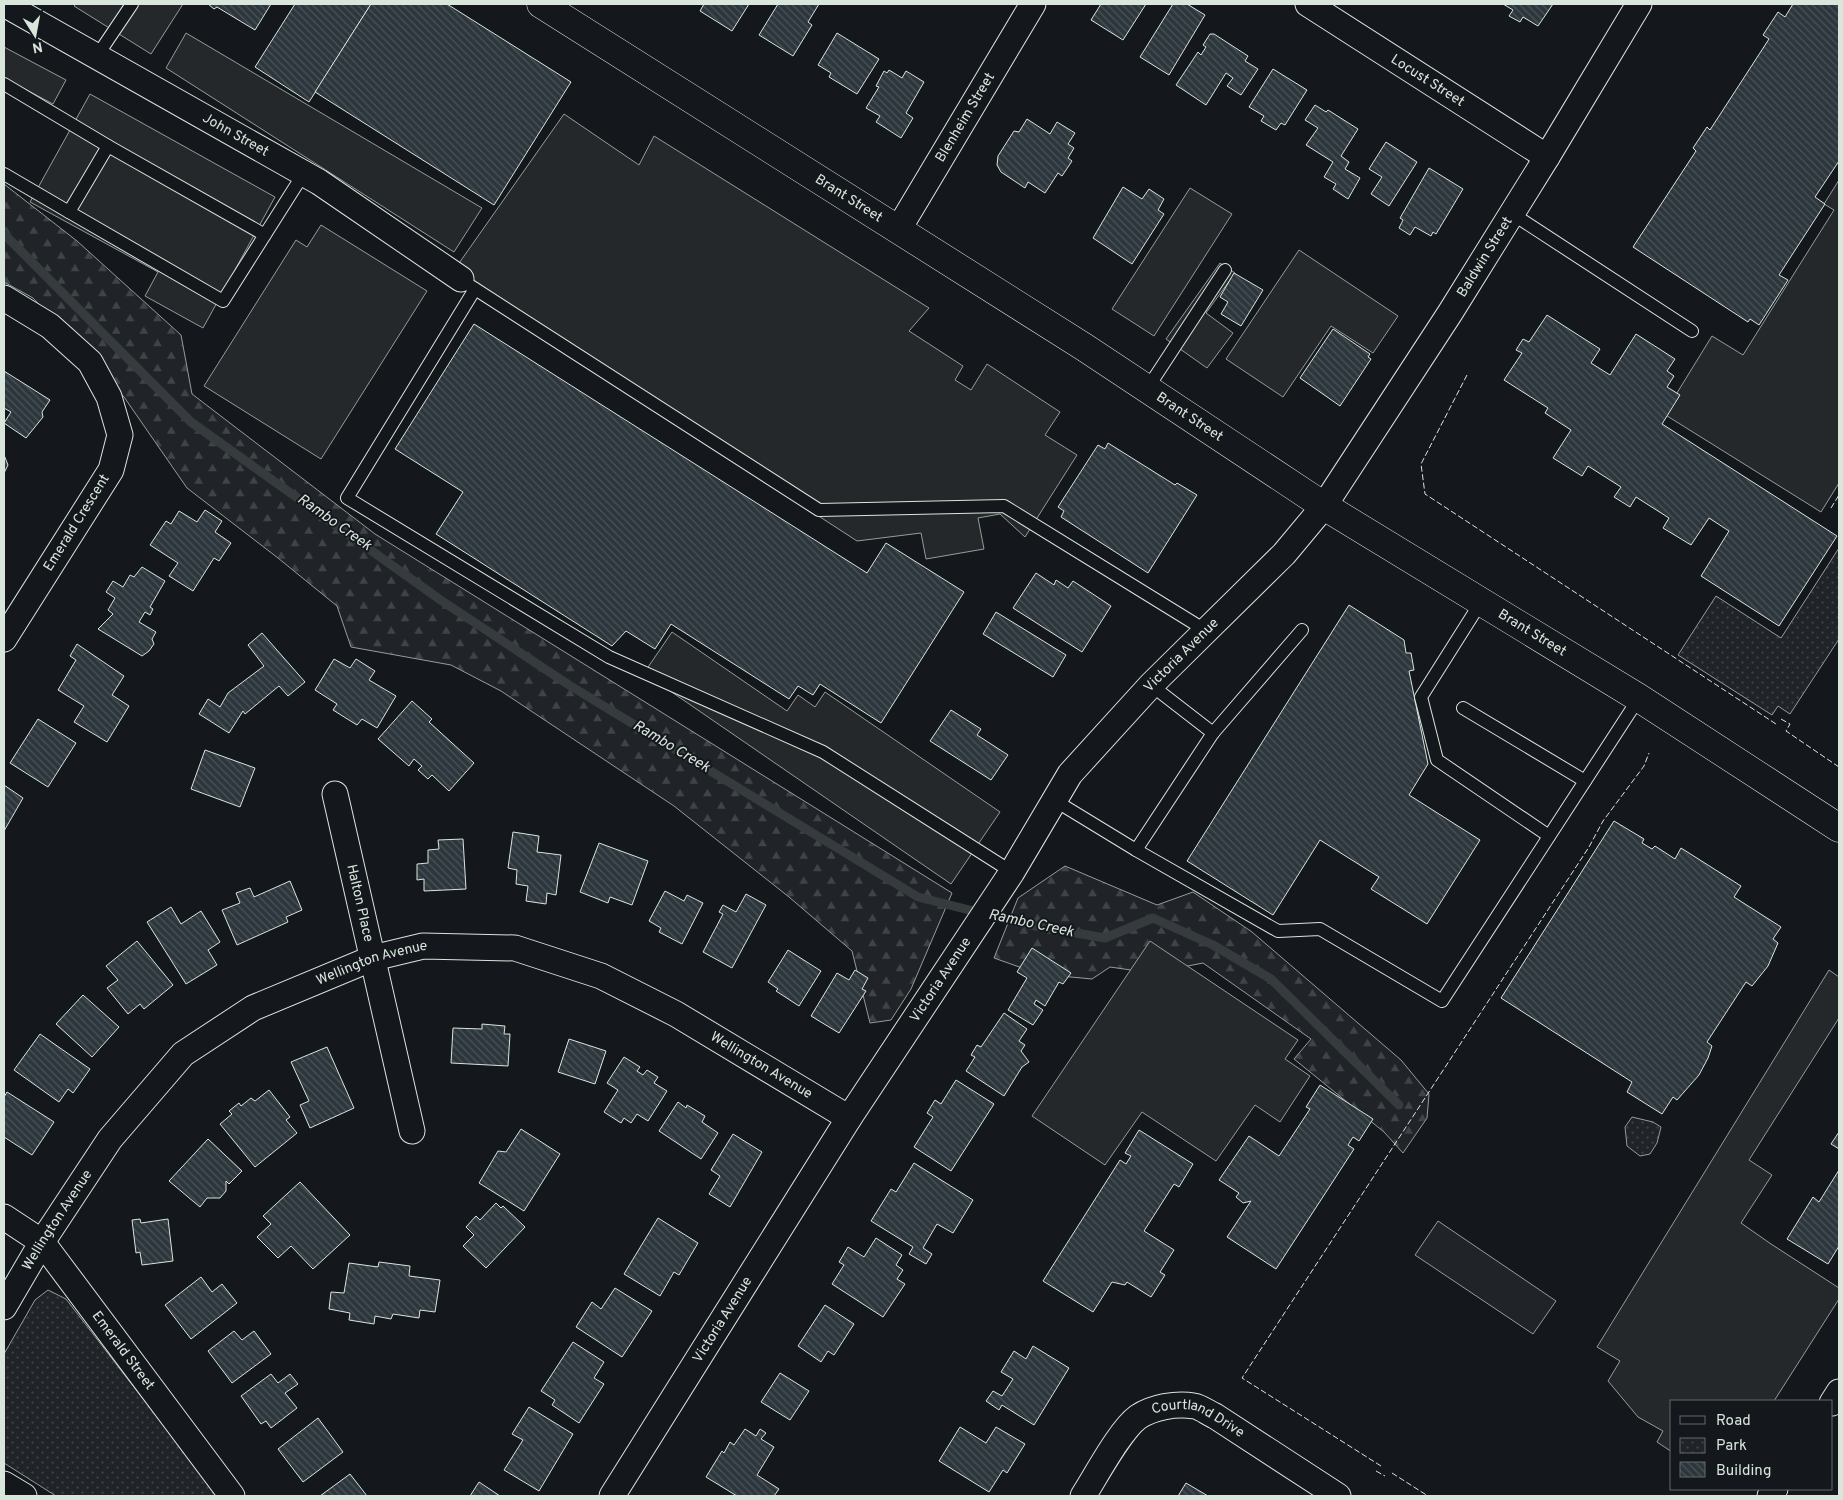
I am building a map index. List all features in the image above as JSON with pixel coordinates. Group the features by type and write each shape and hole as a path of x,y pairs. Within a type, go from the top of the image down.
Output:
{"main road":[{"name":"Brant Street","path":"541,4 1147,389 1324,506 1638,698 1839,828"}],"street":[{"name":"John Street","path":"4,4 319,182 468,284"},
{"name":"Blenheim Street","path":"898,230 1033,4"},
{"name":"Locust Street","path":"1308,4 1548,157"},
{"name":"Baldwin Street","path":"1324,506 1548,157 1639,4"},
{"name":"Emerald Crescent","path":"4,298 50,326 90,362 109,397 120,435 111,470 4,639"},
{"name":"Victoria Avenue","path":"612,1496 849,1118 1007,880 1070,774 1150,685 1284,554 1324,506"},
{"name":"Halton Place","path":"335,794 412,1131"},
{"name":"Wellington Avenue","path":"4,1307 42,1242 110,1140 183,1054 253,1008 373,958 423,946 515,948 592,973 676,1014 849,1118"},
{"name":"Emerald Street","path":"4,1217 42,1242 232,1496"},
{"name":"Courtland Drive","path":"1083,1496 1124,1431 1138,1417 1172,1405 1195,1406 1215,1416 1338,1496"},
{"path":"4,1484 24,1496"}],"lane":[{"path":"97,56 132,4"},
{"path":"4,84 108,146 265,235"},
{"path":"69,212 108,146"},
{"path":"4,174 223,301 304,173"},
{"path":"1511,213 1692,331"},
{"path":"1147,389 1225,270"},
{"path":"1007,880 822,752 609,657 347,498 468,284 819,510 1004,506 1205,630"},
{"path":"1481,602 1421,697 1437,760 1549,836"},
{"path":"1136,850 1213,733 1302,630"},
{"path":"1150,685 1213,733"},
{"path":"1054,800 1136,850 1278,931 1320,929 1442,1001 1638,698"},
{"path":"1463,708 1585,781"}],"green space":[{"path":"4,184 77,241 181,335 192,394 375,534 952,893 911,989 891,1020 870,1023 852,951 789,897 674,806 501,691 451,665 351,647 337,606 187,488 124,397 33,298 4,282"},
{"path":"1839,548 1839,639 1790,714 1778,706 1772,715 1678,655 1716,596 1781,638"},
{"path":"1065,866 1157,905 1193,892 1252,932 1401,1060 1429,1094 1427,1118 1403,1153 1384,1132 1294,1059 1311,1039 1203,963 1152,973 1110,967 1092,979 1039,974 994,958 1018,898"},
{"path":"1632,1117 1653,1122 1661,1127 1657,1143 1650,1154 1640,1156 1627,1146 1625,1127"},
{"path":"1438,1221 1556,1301 1533,1334 1415,1255"},
{"path":"48,1290 66,1299 218,1496 56,1496 4,1463 4,1354 35,1300"}],"shaded area":[{"path":"76,4 183,4 151,54 74,6"},
{"path":"186,33 482,208 454,252 166,68"},
{"path":"4,47 66,80 53,104 4,78"},
{"path":"90,94 275,197 203,328 145,296 158,272 30,202"},
{"path":"564,114 639,165 654,136 929,308 909,331 963,366 955,380 971,390 987,364 1060,412 1045,435 1077,455 1025,537 1000,514 978,518 984,549 926,559 921,533 857,541 450,276"},
{"path":"1839,180 1839,483 1821,512 1664,414 1712,336 1743,355 1834,210 1824,204"},
{"path":"1190,188 1232,214 1154,336 1112,309"},
{"path":"321,225 427,291 321,459 204,386 296,240 307,247"},
{"path":"1299,250 1398,316 1373,353 1331,326 1283,397 1226,359"},
{"path":"1220,263 1235,273 1206,313 1233,333 1207,368 1166,339"},
{"path":"672,632 787,711 798,695 815,707 825,692 1000,812 951,884 644,673"},
{"path":"1150,941 1298,1040 1285,1059 1310,1076 1280,1122 1255,1105 1216,1161 1142,1112 1105,1165 1032,1116"},
{"path":"1829,970 1839,977 1839,1018 1749,1160 1772,1175 1741,1223 1839,1288 1839,1299 1775,1400 1670,1400 1670,1451 1657,1442 1663,1431 1638,1417 1608,1381 1620,1361 1597,1347"}],"building":[{"path":"208,4 271,4 255,30 217,7 214,9"},
{"path":"295,4 371,4 309,102 255,67"},
{"path":"371,4 447,4 571,82 494,205 315,92"},
{"path":"704,4 749,4 732,31 700,11"},
{"path":"778,4 819,4 808,22 812,25 793,56 759,35"},
{"path":"1101,4 1146,4 1123,40 1091,20"},
{"path":"1173,4 1187,4 1205,15 1169,75 1140,57"},
{"path":"1503,4 1553,4 1538,26 1523,17 1520,22 1509,16 1513,10"},
{"path":"1793,4 1839,4 1839,161 1815,197 1825,204 1779,275 1788,280 1759,325 1750,319 1748,322 1633,247 1696,151 1693,148 1707,127 1710,130 1769,39 1763,35 1778,12 1785,17"},
{"path":"837,33 879,59 857,94 829,77 831,73 818,65"},
{"path":"1210,34 1214,34 1248,56 1245,61 1258,69 1241,95 1227,86 1233,78 1226,73 1206,105 1176,85 1198,52 1201,55 1206,47 1203,45"},
{"path":"1273,69 1307,90 1285,125 1281,123 1276,130 1261,121 1264,116 1249,107"},
{"path":"889,70 902,78 906,71 924,82 906,113 913,118 901,138 876,122 880,116 866,108 879,87 876,86 884,71 887,73"},
{"path":"1315,105 1326,112 1328,110 1358,129 1341,156 1349,162 1345,169 1360,178 1348,199 1333,189 1336,184 1324,177 1333,162 1306,145 1318,128 1305,120"},
{"path":"1027,119 1050,134 1057,122 1075,133 1068,144 1074,148 1068,158 1072,161 1062,176 1058,173 1045,193 1028,182 1025,188 1001,172 997,165 998,156 1014,131 1019,132"},
{"path":"1386,142 1417,162 1389,206 1371,194 1382,177 1369,169"},
{"path":"1429,168 1463,189 1436,234 1433,232 1431,236 1415,227 1410,235 1399,228 1403,220 1400,218"},
{"path":"1123,187 1142,199 1149,189 1164,199 1158,210 1164,214 1132,264 1093,238"},
{"path":"1234,273 1263,290 1241,326 1221,314 1228,302 1220,297"},
{"path":"1547,315 1600,349 1591,363 1610,375 1636,334 1675,359 1667,371 1674,376 1667,387 1680,395 1662,424 1837,536 1779,626 1701,576 1729,531 1709,518 1691,545 1663,528 1669,518 1636,497 1630,507 1614,497 1621,487 1588,466 1582,476 1553,458 1571,430 1545,413 1548,408 1504,380 1522,353 1516,350 1523,339 1529,342"},
{"path":"474,324 867,573 886,543 964,592 881,723 820,684 813,695 798,686 789,699 671,624 655,649 626,631 612,646 436,534 463,492 395,449"},
{"path":"1333,329 1370,354 1368,357 1371,359 1340,406 1300,378"},
{"path":"4,371 50,400 42,412 43,417 26,438 4,423 11,412 4,408"},
{"path":"1108,443 1175,485 1177,483 1197,495 1148,573 1061,517 1064,511 1058,507 1098,445 1105,449"},
{"path":"4,455 8,465 4,473"},
{"path":"205,510 222,521 215,532 231,543 219,561 214,558 193,591 169,576 178,563 150,545 166,521 171,524 179,511 197,522"},
{"path":"142,567 165,581 150,607 153,609 150,615 145,612 139,622 156,632 152,639 154,644 142,656 98,629 113,614 108,610 115,598 106,592 113,581 123,587 130,575 134,577"},
{"path":"1036,573 1054,585 1056,580 1068,588 1073,581 1111,606 1082,652 1013,608"},
{"path":"1349,605 1404,640 1406,653 1411,653 1414,670 1409,671 1428,764 1409,795 1480,840 1427,924 1371,889 1379,877 1320,840 1273,915 1187,861"},
{"path":"996,612 1066,655 1053,677 983,634"},
{"path":"262,633 305,682 288,696 279,686 245,714 243,711 229,733 199,714 208,699 220,707 228,693 264,666 248,645"},
{"path":"77,644 124,676 112,695 129,706 107,742 74,722 84,706 58,690 76,660 70,656"},
{"path":"334,659 350,668 356,659 375,671 369,680 396,696 377,728 362,719 357,725 333,710 337,704 315,690"},
{"path":"412,701 432,719 429,722 474,763 449,791 432,775 428,779 418,770 422,766 414,759 409,766 378,739"},
{"path":"951,710 981,729 977,735 1008,755 991,780 930,741"},
{"path":"38,719 76,743 48,787 10,763"},
{"path":"205,750 255,768 240,807 191,789"},
{"path":"4,785 23,798 4,831"},
{"path":"1614,821 1644,839 1642,843 1652,849 1655,846 1675,859 1681,848 1741,886 1734,897 1781,927 1773,939 1778,943 1768,966 1752,986 1746,982 1707,1042 1712,1046 1699,1075 1677,1100 1673,1097 1662,1114 1627,1092 1632,1082 1501,998"},
{"path":"513,832 539,836 537,852 561,855 556,895 547,893 546,904 526,901 528,886 516,884 517,870 508,868"},
{"path":"463,839 466,889 424,891 424,879 417,880 417,864 428,863 428,850 439,849 438,840"},
{"path":"599,843 648,861 632,905 610,897 608,903 580,892"},
{"path":"290,881 302,910 286,917 288,922 237,945 222,910 240,903 236,893 250,888 254,897"},
{"path":"665,891 684,901 687,895 703,903 682,944 659,932 661,928 649,921"},
{"path":"746,894 766,905 732,968 703,952 723,914 719,912 723,905 736,912"},
{"path":"171,907 181,924 201,911 220,942 208,950 217,965 186,984 147,922"},
{"path":"137,941 173,985 144,1009 140,1004 128,1014 107,988 118,980 106,966"},
{"path":"1032,948 1071,973 1063,984 1059,982 1045,1006 1036,1000 1034,1004 1043,1010 1033,1025 1008,1010 1027,978 1017,972"},
{"path":"788,950 821,971 799,1006 776,991 778,989 768,982"},
{"path":"855,970 868,978 862,989 866,991 839,1033 811,1016 837,973 849,980"},
{"path":"83,995 119,1027 92,1057 56,1024"},
{"path":"1004,1013 1027,1029 1019,1041 1025,1045 1021,1051 1029,1062 1022,1067 1004,1096 966,1071 975,1057 971,1055 977,1045 981,1047"},
{"path":"482,1024 505,1026 504,1034 510,1034 508,1066 451,1063 453,1028 482,1029"},
{"path":"40,1034 90,1069 73,1093 68,1089 59,1102 14,1070"},
{"path":"569,1039 606,1051 595,1084 558,1072"},
{"path":"327,1047 354,1108 310,1128 300,1105 309,1101 291,1062"},
{"path":"624,1057 640,1067 637,1071 643,1075 647,1070 658,1077 654,1083 667,1091 648,1121 637,1114 631,1123 624,1118 621,1123 604,1112 618,1090 607,1083"},
{"path":"956,1080 994,1104 951,1171 914,1147 933,1117 927,1113 935,1100 941,1104"},
{"path":"1320,1085 1373,1119 1359,1141 1353,1137 1348,1145 1354,1149 1276,1269 1227,1237 1251,1201 1243,1203 1236,1197 1239,1193 1219,1180 1249,1136 1279,1156 1310,1109 1306,1107"},
{"path":"269,1090 290,1117 286,1120 297,1133 255,1167 220,1124 232,1114 229,1111 239,1103 241,1106 251,1098 255,1101"},
{"path":"7,1092 54,1122 32,1155 4,1137 4,1097"},
{"path":"678,1102 686,1108 687,1105 705,1116 702,1122 718,1133 701,1159 659,1131"},
{"path":"521,1129 560,1154 524,1211 479,1183 498,1151 506,1152"},
{"path":"1139,1130 1193,1164 1179,1187 1174,1184 1144,1231 1174,1250 1160,1272 1165,1275 1151,1297 1127,1282 1125,1285 1112,1282 1093,1312 1043,1281 1120,1160 1126,1164 1131,1156 1125,1153"},
{"path":"1839,1132 1839,1149 1831,1144"},
{"path":"733,1134 762,1152 730,1207 709,1194 720,1176 711,1170"},
{"path":"208,1139 242,1171 229,1184 226,1181 226,1191 220,1198 207,1198 200,1207 169,1181"},
{"path":"914,1163 973,1200 953,1233 937,1224 923,1248 932,1254 926,1264 909,1254 913,1247 871,1221 891,1189 896,1192"},
{"path":"1839,1170 1839,1246 1828,1264 1787,1239 1813,1197 1819,1202"},
{"path":"300,1182 350,1235 313,1269 291,1246 278,1258 257,1237 271,1224 263,1216"},
{"path":"496,1203 501,1208 503,1206 525,1227 486,1268 463,1246 474,1235 466,1227 476,1216 480,1220"},
{"path":"658,1218 698,1243 679,1275 674,1272 660,1296 624,1274"},
{"path":"140,1219 141,1223 168,1219 173,1261 142,1265 140,1252 136,1253 132,1220"},
{"path":"876,1238 902,1255 896,1265 903,1270 897,1279 905,1284 883,1317 832,1284 844,1265 839,1262 848,1247 864,1257"},
{"path":"379,1262 410,1266 409,1276 440,1280 435,1312 420,1310 419,1318 393,1314 391,1319 375,1316 374,1324 349,1320 350,1313 329,1309 331,1292 344,1293 349,1263 378,1267"},
{"path":"201,1277 212,1292 222,1284 237,1303 191,1339 165,1305"},
{"path":"615,1288 652,1311 622,1357 576,1327 592,1302 601,1309"},
{"path":"825,1305 854,1324 834,1355 828,1351 821,1362 798,1346"},
{"path":"234,1331 242,1340 254,1331 271,1354 232,1383 208,1351"},
{"path":"573,1342 604,1362 594,1378 604,1384 579,1423 552,1405 555,1400 541,1391"},
{"path":"1033,1346 1069,1368 1034,1425 1002,1405 999,1410 986,1401 993,1391 1002,1396 1013,1379 1001,1372 1014,1351 1026,1359"},
{"path":"780,1373 809,1391 790,1420 761,1402"},
{"path":"271,1374 278,1383 290,1374 298,1384 285,1393 297,1408 271,1428 266,1421 261,1424 241,1396"},
{"path":"529,1407 573,1434 539,1491 504,1470 523,1440 512,1434"},
{"path":"318,1418 343,1452 303,1482 278,1449"},
{"path":"960,1427 986,1443 996,1427 1025,1444 1007,1473 1003,1470 989,1492 939,1461"},
{"path":"745,1429 756,1436 760,1429 766,1433 761,1439 774,1447 757,1475 779,1489 774,1496 737,1496 706,1477 722,1451 724,1453 730,1442 734,1445"},
{"path":"350,1474 367,1496 320,1496"},
{"path":"479,1482 500,1496 470,1496"},
{"path":"1186,1483 1208,1496 1178,1496"}],"waterway":[{"name":"Rambo Creek","path":"4,234 191,422 442,601 569,685 918,897 1024,924 1105,938 1153,918 1213,945 1271,979 1399,1105"}],"fence":[{"path":"1467,375 1421,464 1425,494 1776,724"},
{"path":"1831,508 1839,495"},
{"path":"1781,719 1790,724 1786,731 1839,767"},
{"path":"1381,1466 1242,1378 1589,847 1603,821 1644,766 1649,753"},
{"path":"1376,1471 1385,1476"},
{"path":"1392,1473 1428,1496"}]}
